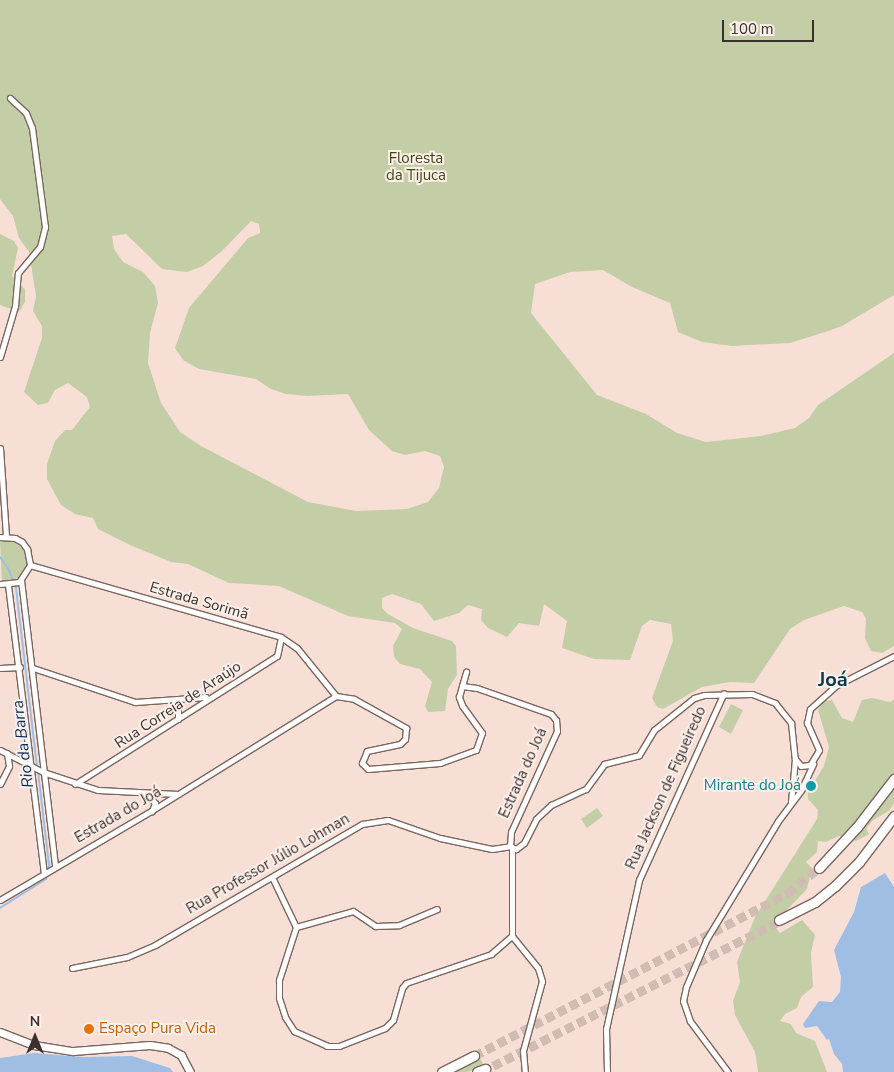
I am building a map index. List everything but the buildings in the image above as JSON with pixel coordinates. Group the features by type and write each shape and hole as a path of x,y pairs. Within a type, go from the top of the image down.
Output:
{"highway":[{"path":"819,868 835,852 894,779"},
{"path":"780,920 815,902 836,886 859,862 894,817"},
{"path":"442,1072 474,1056"}],"street":[{"path":"0,357 15,306 18,273 40,247 45,228 32,128 26,113 10,98"},
{"path":"0,448 6,536"},
{"path":"0,538 6,536 22,542 28,549 30,565 20,581 10,585 0,584"},
{"name":"Estrada Sorimã","path":"30,565 281,637 297,648 336,696"},
{"path":"20,581 33,668 42,771 54,867"},
{"path":"10,585 34,767 45,872"},
{"name":"Rua Correia de Araújo","path":"75,784 209,697 277,656 281,637"},
{"path":"728,1072 690,1021 683,1001 686,987 706,940 801,790 814,762 819,756 819,746 807,723 810,709 837,685 894,656"},
{"path":"0,668 20,667"},
{"path":"33,668 123,700 174,701 209,697"},
{"path":"336,696 354,699 392,718 406,728 405,739 400,744 367,750 362,758 363,766 368,769 414,766 459,758 478,747 482,733 459,697 466,672"},
{"name":"Estrada do Joá","path":"462,686 548,712 556,720 555,738 521,807 511,832 511,848 521,848 530,828 544,811 562,798 586,789 604,764 638,755 654,730 676,710 694,698 724,693 760,695 780,706 791,722 795,759"},
{"name":"Rua Jackson de Figueiredo","path":"607,1072 606,1029 639,880 724,693"},
{"name":"Estrada do Joá","path":"0,900 152,811 336,696"},
{"path":"174,701 178,708 178,718"},
{"path":"0,750 42,771 75,784 109,792 148,795 179,794"},
{"path":"0,784 8,766 7,753"},
{"path":"795,759 803,766 814,762"},
{"path":"791,803 795,759"},
{"path":"148,795 155,803 152,811"},
{"name":"Rua Professor Júlio Lohman","path":"72,968 127,957 155,945 349,830 375,820 388,820 417,832 492,849 511,848"},
{"path":"511,848 512,936 542,975 540,994 523,1051 525,1072"},
{"path":"272,877 296,927 280,980 280,998 285,1017 294,1031 328,1046 339,1046 385,1028 393,1020 402,988 406,983 490,954 512,936"},
{"path":"296,927 353,911 375,926 398,924 437,910"},
{"path":"0,1032 34,1045 72,1050 144,1046 168,1048 180,1055 190,1072"}],"green space":[{"name":"Floresta da Tijuca","path":"0,0 894,0 894,295 842,326 825,332 790,343 732,346 702,342 678,332 670,303 632,287 603,270 570,272 535,284 531,313 597,395 646,414 677,433 706,442 761,436 795,428 809,418 818,405 894,353 894,646 882,653 871,651 865,638 866,619 862,612 844,606 804,620 790,629 754,683 730,682 702,687 663,709 657,707 652,698 673,641 671,624 650,620 642,626 630,660 594,659 562,648 567,621 544,604 539,626 519,623 507,637 488,628 481,620 482,609 468,605 459,613 434,621 421,604 392,594 382,598 382,608 388,614 413,628 452,641 456,646 457,675 448,689 445,711 428,712 425,706 432,682 420,669 400,664 394,657 393,646 402,629 395,623 348,616 279,586 229,583 188,564 171,562 130,545 98,529 93,518 75,514 61,505 47,479 47,464 55,441 65,430 72,430 90,407 87,397 68,383 55,390 48,403 38,405 24,392 42,338 42,326 33,311 36,296 29,252 19,238 13,216 0,199","holes":["251,221 259,224 260,233 248,238 189,308 175,348 183,360 199,369 256,379 271,389 286,394 307,396 348,394 369,430 392,451 405,455 425,451 440,456 444,467 439,488 428,502 407,509 356,511 308,502 201,446 180,432 161,403 148,363 150,333 158,303 155,286 143,272 123,262 114,249 112,236 126,234 162,269 187,272 203,266 222,251"]},
{"path":"0,234 14,241 18,248 12,276 25,289 25,302 19,312 0,305"},
{"path":"11,540 24,549 28,564 19,578 2,582 0,541"},
{"path":"872,698 890,702 894,700 894,803 890,810 872,821 866,829 869,834 856,841 839,836 826,842 818,841 817,852 806,862 812,868 807,889 778,919 776,928 780,933 802,920 815,935 811,953 813,987 801,997 797,1008 785,1014 780,1021 791,1024 796,1033 815,1041 827,1072 758,1072 755,1052 735,1015 733,1001 740,982 737,962 755,917 817,819 818,810 808,799 808,792 824,766 829,747 818,710 824,701 832,700 842,718 853,722 862,700"},
{"path":"731,704 743,710 731,734 719,727"},
{"path":"597,808 603,816 587,828 581,819"},
{"path":"479,1056 484,1066 467,1072 448,1072"}],"water":[{"path":"885,873 894,887 894,1072 843,1072 842,1064 834,1054 829,1039 827,1040 817,1026 805,1028 803,1024 819,1001 832,1002 840,992 841,977 834,950 854,912 861,887"},
{"path":"34,1053 83,1057 132,1056 170,1068 173,1072 0,1072 0,1058"}],"waterway":[{"name":"Rio da Barra","path":"0,557 9,570 16,588 37,766"},
{"name":"Rio da Barra","path":"0,908 46,879 49,865 38,771"}],"tunnel":[{"path":"474,1056 788,893 819,868"},
{"path":"481,1072 780,921"}],"place":[{"name":"Mirante do Joá","path":"811,786"},
{"name":"Espaço Pura Vida","path":"89,1029"}],"district":[{"name":"Joá","path":"833,679"}]}
